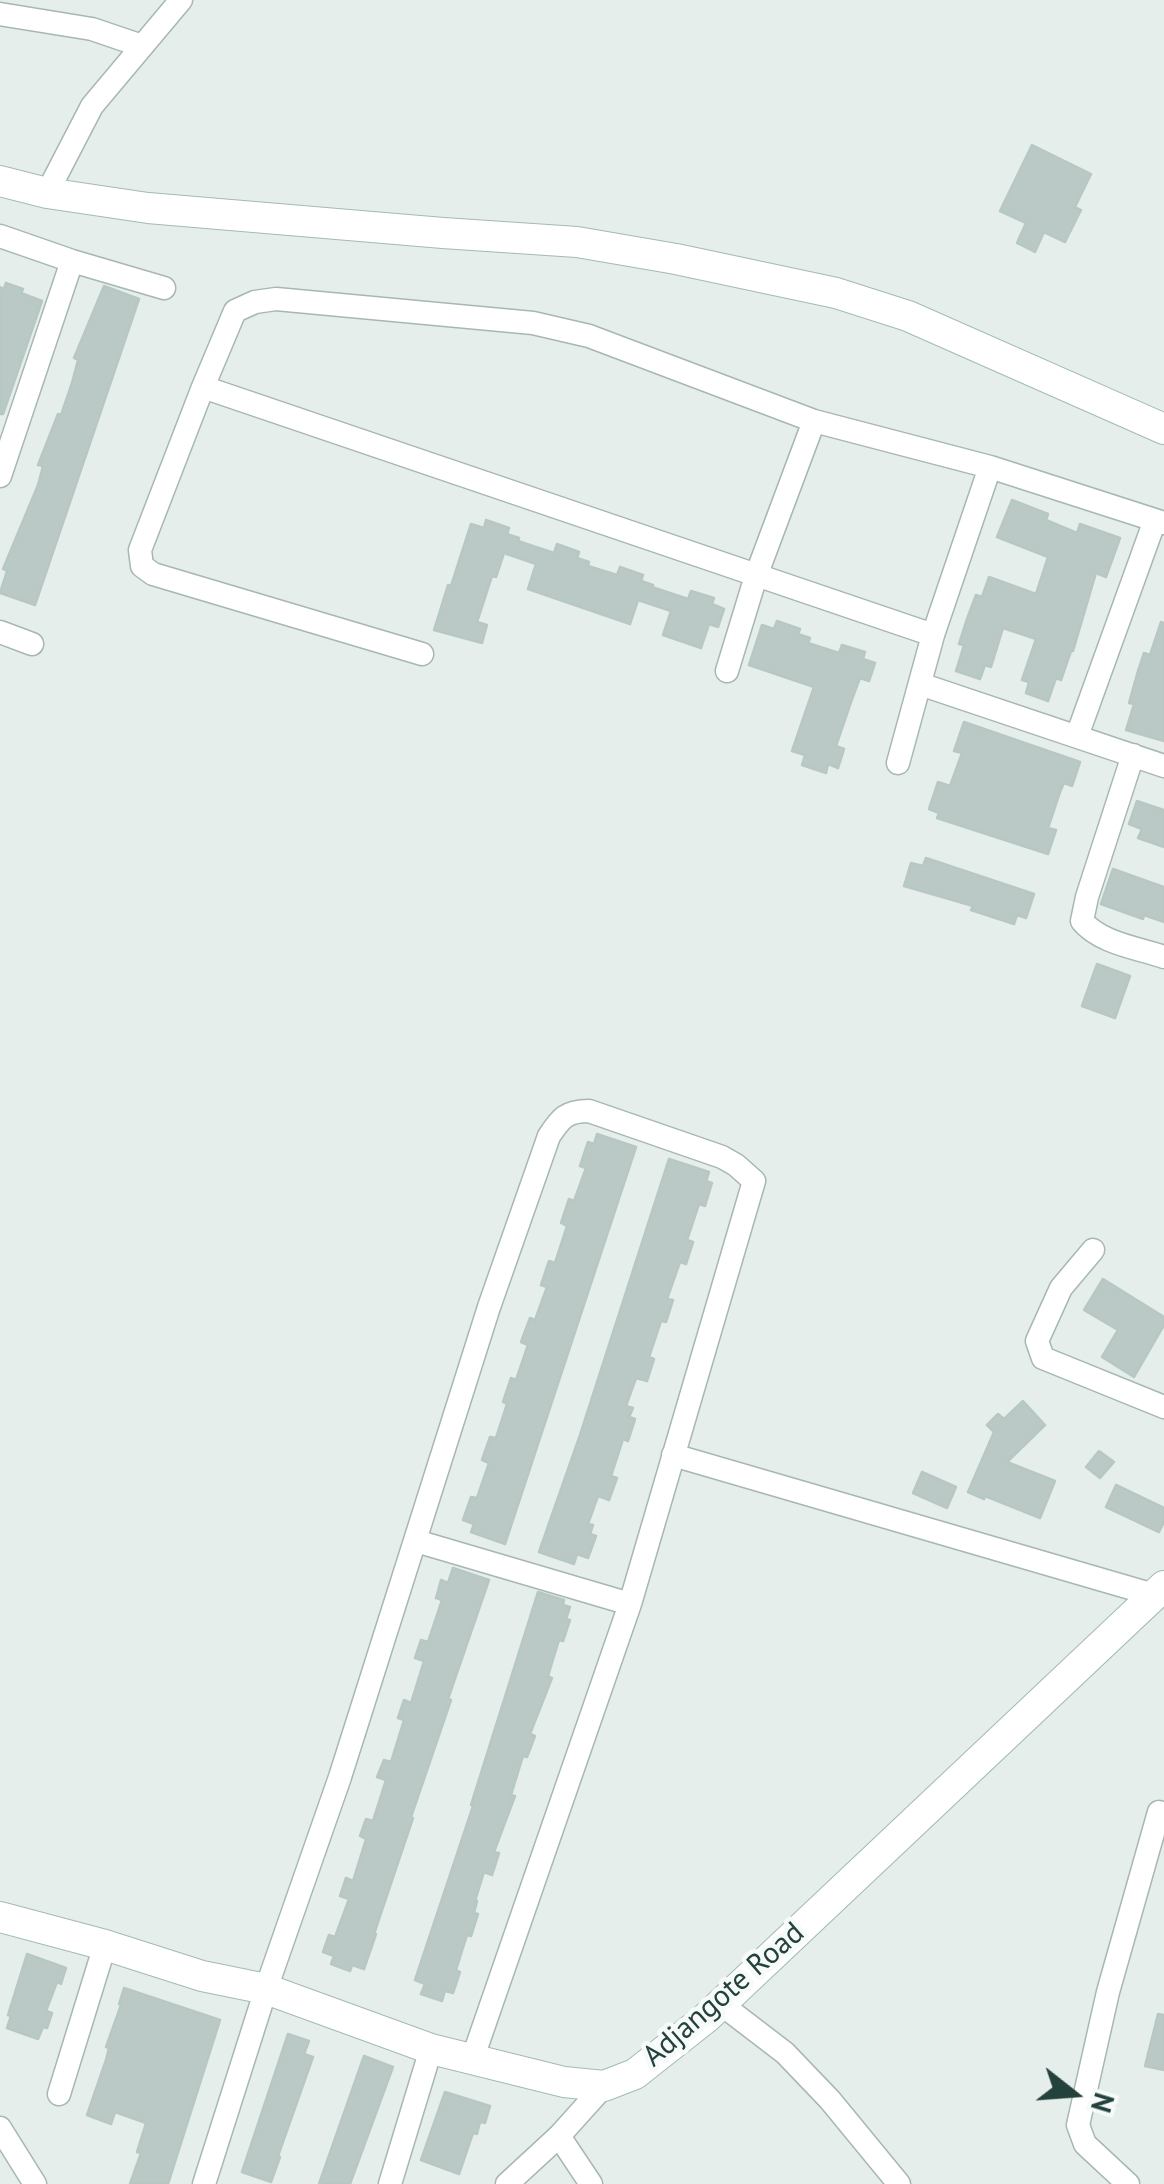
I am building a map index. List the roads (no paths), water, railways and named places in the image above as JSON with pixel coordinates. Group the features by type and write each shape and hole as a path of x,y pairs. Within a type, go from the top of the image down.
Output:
{"street":[{"path":"47,193 92,106 181,0"},
{"path":"0,14 92,30 142,46"},
{"path":"0,181 47,193 148,208 577,242 836,293 908,316 1164,429"},
{"path":"0,236 164,288"},
{"path":"0,476 6,440 72,261"},
{"path":"422,654 153,574 142,566 140,550 235,312 255,302 276,299 533,323 588,336 814,421 990,467 1160,522 1077,736"},
{"path":"203,387 933,636"},
{"path":"727,671 756,576 814,421"},
{"path":"898,763 933,636 990,467"},
{"path":"0,632 32,644"},
{"path":"920,684 1164,766"},
{"path":"1132,755 1082,920 1090,930 1106,938 1164,957"},
{"path":"204,2184 340,1776 489,1307 549,1136 561,1119 574,1111 589,1111 722,1157 754,1181 630,1604 472,2060"},
{"path":"1093,1250 1061,1288 1037,1341 1042,1358 1164,1407"},
{"path":"673,1455 1159,1590"},
{"path":"416,1541 630,1604"},
{"name":"Adjangote Road","path":"604,2086 635,2074 721,2004 1159,1590"},
{"path":"1128,2184 1085,2144 1078,2124 1108,1992 1159,1812"},
{"path":"0,1917 202,1976 266,1989 430,2050 564,2082 604,2086"},
{"path":"59,2094 105,1945"},
{"path":"721,2004 785,2053 830,2100 899,2184"},
{"path":"390,2184 430,2050"},
{"path":"507,2184 559,2136 604,2086"},
{"path":"0,2128 36,2184"},
{"path":"559,2136 591,2184"}]}
